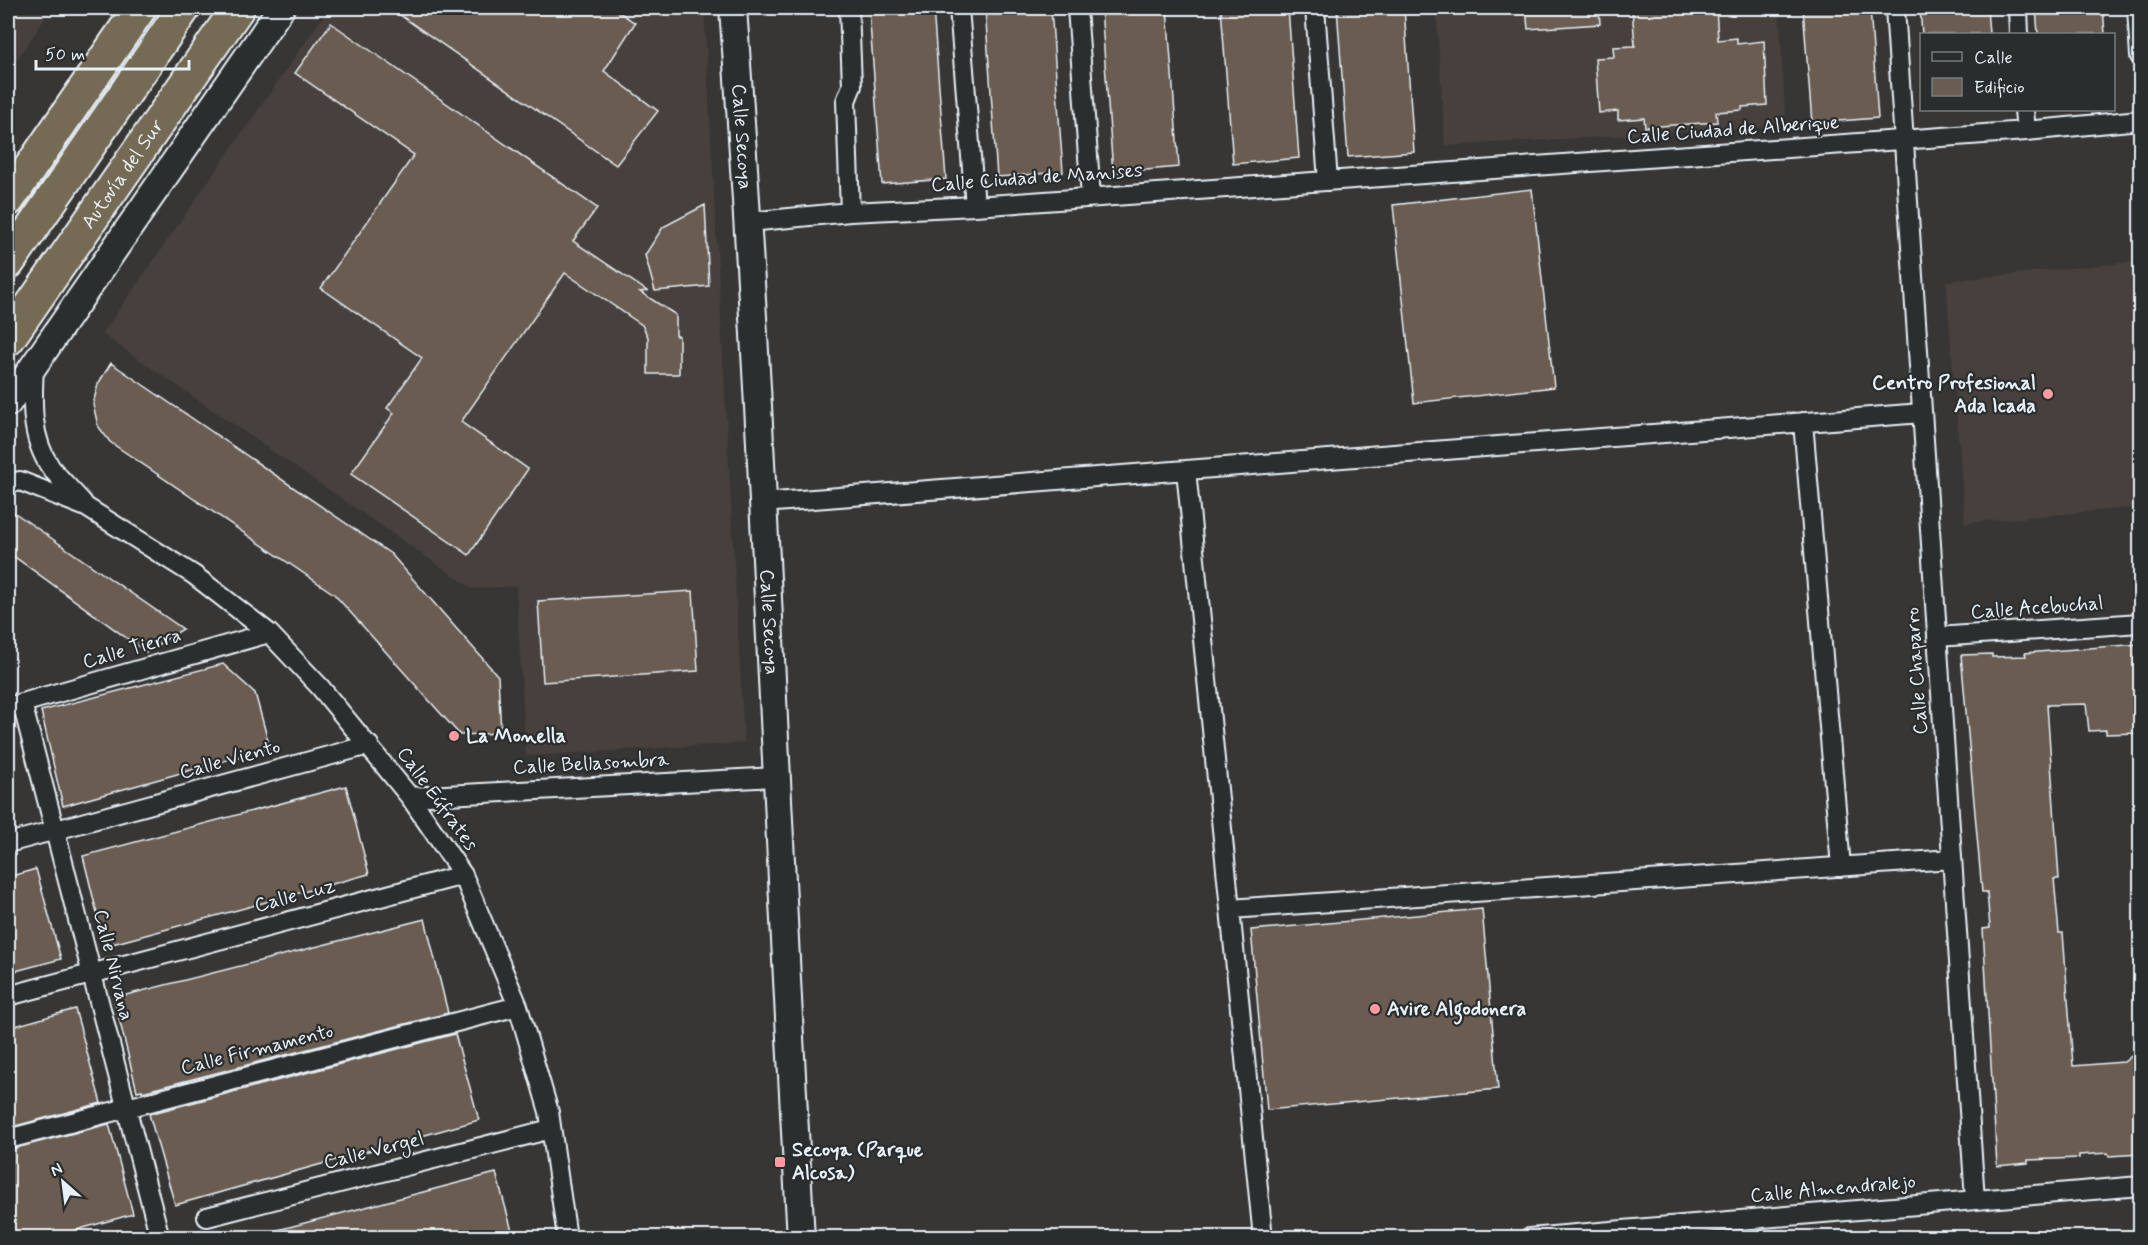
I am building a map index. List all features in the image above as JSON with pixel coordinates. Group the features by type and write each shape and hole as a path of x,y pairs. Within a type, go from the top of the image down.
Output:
{"highway":[{"path":"8,200 140,8"},
{"path":"8,262 184,8"},
{"name":"Autovía del Sur","path":"8,339 238,8"}],"main road":[{"path":"8,403 281,8"},
{"name":"Calle Secoya","path":"733,8 749,222 775,777 801,1238"}],"street":[{"path":"849,8 852,86 846,101 850,212"},
{"path":"959,8 975,206"},
{"path":"1077,8 1091,197"},
{"path":"1315,8 1328,181"},
{"name":"Calle Chaparro","path":"1895,8 1975,1200"},
{"path":"2018,8 2019,33"},
{"path":"2137,8 2140,56"},
{"path":"2024,111 2026,131"},
{"name":"Calle Ciudad de Alberique","path":"1328,181 2026,131 2140,120"},
{"name":"Calle Ciudad de Manises","path":"749,222 850,212 975,206 1328,181"},
{"path":"34,365 32,404 35,432 50,466 86,507"},
{"path":"762,503 1922,413"},
{"path":"1803,422 1841,867"},
{"path":"1186,470 1263,1238"},
{"path":"8,484 20,481 86,507"},
{"name":"Calle Eúfrates","path":"86,507 194,575 269,633 320,687 410,796 463,874 518,1006 549,1112 567,1238"},
{"name":"Calle Acebuchal","path":"1937,637 2140,623"},
{"name":"Calle Tierra","path":"15,705 269,633"},
{"name":"Calle Nirvana","path":"15,705 55,830 160,1238"},
{"name":"Calle Viento","path":"8,843 369,746"},
{"name":"Calle Bellasombra","path":"410,796 775,777"},
{"path":"1230,909 1952,859"},
{"name":"Calle Luz","path":"8,996 463,874"},
{"name":"Calle Firmamento","path":"8,1138 518,1006"},
{"name":"Calle Vergel","path":"207,1217 551,1129"},
{"name":"Calle Almendralejo","path":"1529,1238 2140,1186"}],"shaded area":[{"path":"8,8 52,8 8,73"},
{"path":"329,8 704,8 744,743 526,756 516,586 473,589 102,334"},
{"path":"1436,8 1779,8 1786,126 1445,146"},
{"name":"Centro Profesional Ada Icada","path":"2140,261 2140,507 1965,523 1946,281"}],"building":[{"path":"390,8 613,8 635,23 604,71 658,111 616,165"},
{"path":"933,8 946,179 882,184 869,10"},
{"path":"985,8 1051,8 1063,172 997,177"},
{"path":"1101,8 1167,8 1179,167 1113,173"},
{"path":"1221,8 1288,8 1299,158 1233,164"},
{"path":"1337,8 1404,8 1414,152 1348,157"},
{"path":"1526,8 1599,8 1600,24 1528,29"},
{"path":"1632,8 1716,8 1718,40 1737,38 1737,44 1764,41 1767,105 1716,112 1717,122 1645,127 1644,118 1618,120 1618,111 1599,113 1595,58 1614,57 1613,47 1635,46"},
{"path":"1803,8 1870,8 1878,118 1812,123"},
{"path":"1920,8 1987,8 1989,33 1922,33"},
{"path":"2036,8 2103,8 2105,33 2038,33"},
{"path":"331,23 597,208 573,241 647,291 640,292 676,315 676,336 679,336 679,374 648,374 648,337 642,325 565,273 461,422 528,469 469,555 351,474 394,413 387,408 422,358 321,288 414,155 295,73"},
{"path":"1532,189 1554,387 1414,403 1393,205"},
{"path":"705,205 709,286 655,291 645,255 663,227"},
{"path":"111,363 391,554 498,676 501,733 460,735 334,594 110,442 98,426 93,404 98,384"},
{"path":"8,508 183,629 146,652 8,552"},
{"path":"693,591 698,671 543,682 538,601"},
{"path":"2140,644 2139,733 2106,734 2106,730 2089,731 2086,704 2047,705 2059,879 2054,879 2059,933 2063,933 2073,1066 2124,1062 2140,1049 2140,1154 2079,1155 2079,1158 2028,1160 2028,1163 1997,1166 1983,929 1990,928 1987,892 1982,892 1961,655 2026,656 2025,653"},
{"path":"223,664 255,693 270,748 63,806 41,711"},
{"path":"346,786 369,874 105,946 83,856"},
{"path":"36,869 61,959 8,973 8,877"},
{"name":"Avire Algodonera","path":"1482,909 1498,1089 1267,1110 1251,930"},
{"path":"425,919 448,1013 142,1092 142,1090 137,1091 114,998"},
{"path":"75,1009 101,1103 8,1128 8,1028"},
{"path":"455,1034 479,1120 175,1205 149,1114"},
{"path":"109,1124 133,1214 48,1238 8,1238 8,1150"},
{"path":"496,1173 514,1238 271,1238 270,1232"}],"place":[{"name":"Centro Profesional Ada Icada","path":"2048,394"},
{"name":"La Monella","path":"454,736"},
{"name":"Avire Algodonera","path":"1375,1009"},
{"name":"Secoya (Parque Alcosa)","path":"780,1162"}]}
